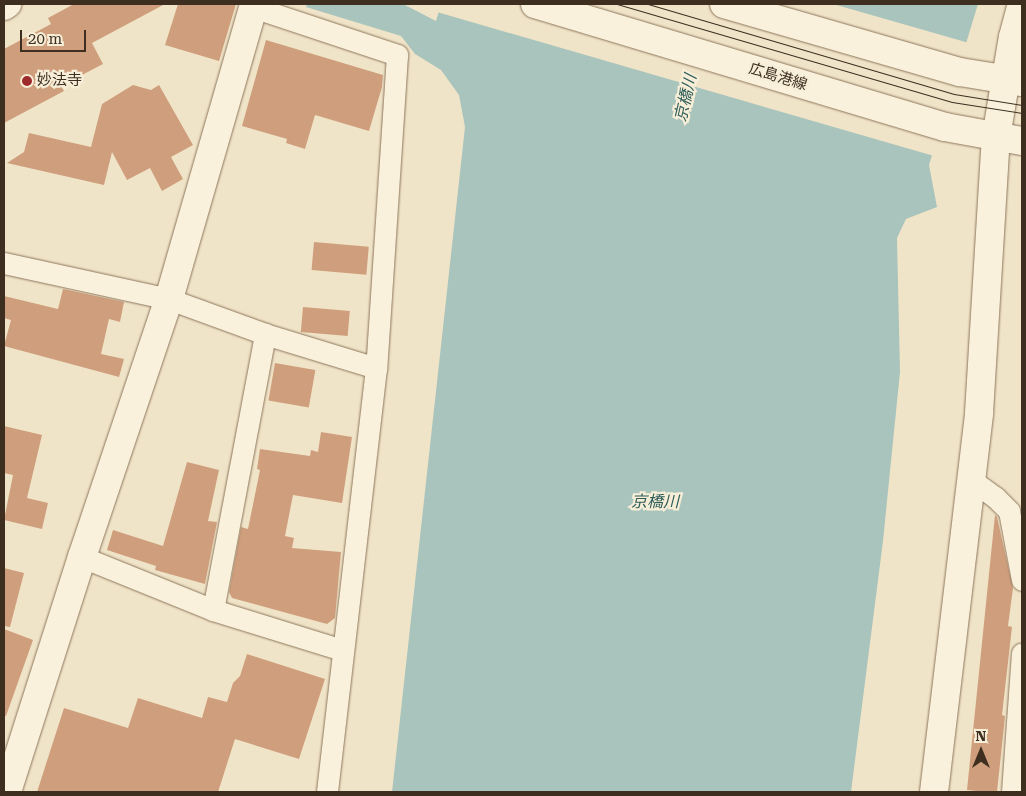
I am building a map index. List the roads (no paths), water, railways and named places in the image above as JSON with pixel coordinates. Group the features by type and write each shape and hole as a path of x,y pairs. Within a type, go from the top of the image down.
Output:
{"street":[{"name":"広島港線","path":"535,4 944,127 1009,139"},
{"path":"724,4 960,72 1014,81"},
{"path":"934,792 1009,139 1014,81 1013,37 1022,4"},
{"path":"7,792 12,751 82,558 168,299 254,6 397,55 376,368 327,792"},
{"path":"4,263 168,299 265,334 376,368"},
{"path":"213,610 265,334"},
{"path":"970,479 995,497 1008,511 1022,580"},
{"path":"82,558 213,610 342,650"},
{"path":"1012,792 1022,653"}],"water":[{"name":"京橋川","path":"307,4 403,4 436,21 441,4 978,4 929,165 937,207 906,219 897,238 900,372 883,541 851,792 392,792 465,127 459,95 441,70 415,54 401,36 306,7"}],"tram line":[{"path":"617,4 952,102 1022,113"},
{"path":"648,4 954,94 1022,105"}],"place":[{"name":"妙法寺","path":"27,81"}]}
